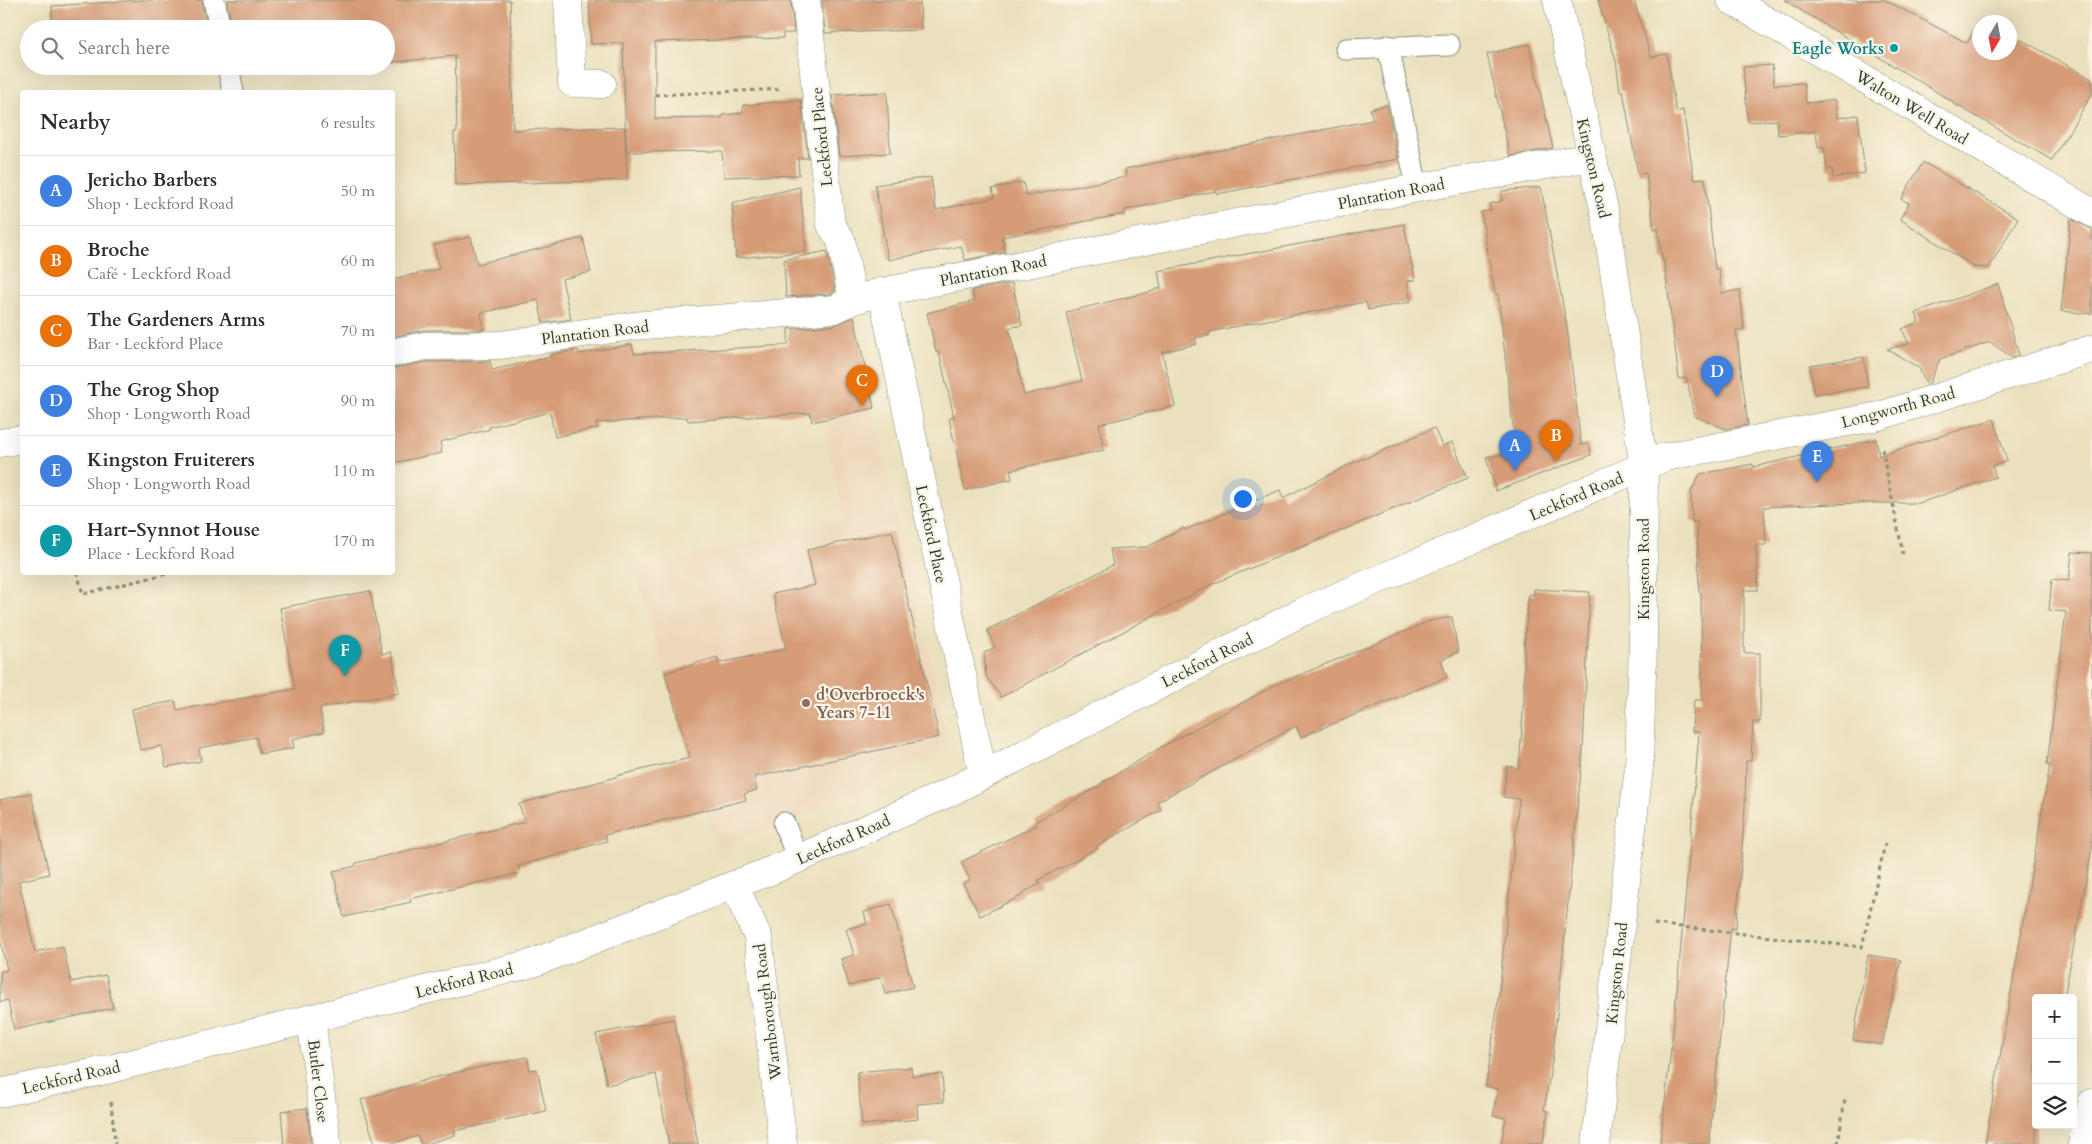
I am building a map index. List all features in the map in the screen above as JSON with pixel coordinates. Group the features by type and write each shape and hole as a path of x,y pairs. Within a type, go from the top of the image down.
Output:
{"street":[{"path":"568,0 572,83 602,84"},
{"name":"Leckford Place","path":"806,0 831,225 841,240 853,300"},
{"name":"Kingston Road","path":"1557,0 1606,218 1644,467 1643,643 1639,767 1596,1144"},
{"name":"Walton Well Road","path":"1731,0 2092,213"},
{"name":"Plantation Road","path":"395,352 425,346 501,345 633,326 835,309 853,300 882,292 1417,188 1592,158"},
{"name":"Leckford Place","path":"882,292 983,775"},
{"name":"Longworth Road","path":"1644,467 1665,457 1879,416 2092,350"},
{"path":"0,444 20,439"},
{"name":"Leckford Road","path":"0,1093 106,1070 533,963 734,885 948,793 1302,612 1644,467"},
{"name":"Warnborough Road","path":"734,885 758,936 783,1144"},
{"name":"Butler Close","path":"311,1018 327,1144"},
{"path":"2082,1144 2092,1103"}],"lane":[{"path":"214,0 218,20"},
{"path":"1346,49 1448,45"},
{"path":"1388,46 1417,188"},
{"path":"230,75 233,90"},
{"path":"784,823 798,858"}],"path":[{"path":"655,94 815,88"},
{"path":"1880,440 1903,554"},
{"path":"78,575 83,594 162,575"},
{"path":"1659,924 1862,947 1885,844"},
{"path":"1838,1144 1845,1099"},
{"path":"112,1108 115,1144"}],"shaded area":[{"name":"d'Overbroeck's Years 7-11","path":"855,321 894,506 946,732 946,745 939,753 871,785 784,823 717,849 635,570 843,518 807,332"}],"building":[{"path":"141,0 202,0 205,20 52,20 52,6"},
{"path":"227,0 510,0 513,130 625,127 627,180 455,185 454,132 457,132 455,56 395,62 395,20 230,20"},
{"path":"589,0 791,0 794,33 783,33 783,38 655,42 655,119 722,118 722,115 743,113 743,105 801,100 808,158 798,158 799,175 724,177 722,151 626,152 623,43 591,44"},
{"path":"822,0 920,0 921,30 825,33"},
{"path":"1598,0 1634,0 1651,57 1667,54 1676,112 1683,110 1694,179 1705,178 1715,269 1719,269 1721,293 1740,290 1744,329 1736,330 1748,425 1726,429 1694,416 1687,378 1679,379 1664,260 1662,260 1658,228 1654,229 1646,173 1638,174 1623,91 1620,91 1616,61"},
{"path":"1784,0 1885,0 1967,43 1972,34 1972,60 2017,60 2017,37 2092,79 2092,94 2052,160 1953,103 1955,103"},
{"path":"1529,44 1553,148 1510,156 1487,54"},
{"path":"1772,65 1774,85 1804,83 1806,103 1835,100 1837,118 1858,115 1865,173 1833,178 1832,169 1827,169 1824,147 1818,148 1816,131 1778,135 1777,120 1748,122 1743,67"},
{"path":"887,92 890,153 839,156 832,95"},
{"path":"1387,105 1398,159 1217,194 1216,191 1125,210 1125,214 1002,237 1005,252 965,260 961,246 888,260 875,185 931,177 936,210 994,198 992,189 1023,182 1026,196 1126,177 1125,169 1373,120 1370,109"},
{"path":"1923,162 2018,218 1989,268 1974,267 1900,219 1909,203 1901,199"},
{"path":"800,187 806,252 736,258 732,203"},
{"path":"1541,187 1567,327 1581,445 1589,444 1591,455 1496,491 1486,457 1516,453 1498,294 1495,294 1481,212 1491,210 1489,204 1502,201 1502,191"},
{"path":"2071,219 2092,229 2092,314 2061,311"},
{"path":"1404,224 1415,280 1407,281 1411,302 1368,310 1366,302 1209,332 1210,335 1195,338 1197,344 1162,352 1175,406 1099,424 1104,450 1010,470 1012,479 965,490 949,419 954,417 939,352 936,352 927,313 974,301 972,290 1012,283 1022,325 1009,328 1024,395 1082,381 1066,312 1161,288 1158,271"},
{"path":"471,237 477,264 583,238 591,272 562,279 571,319 543,323 538,300 481,313 484,330 425,330 395,336 395,278 439,269 434,245"},
{"path":"827,251 835,291 831,294 786,297 784,260"},
{"path":"1998,284 2019,355 2013,358 1990,342 1940,359 1927,385 1919,368 1887,349 1909,344 1902,329 1919,322 1916,313"},
{"path":"854,317 874,408 812,422 810,413 688,421 687,417 596,423 597,428 555,437 550,412 489,427 490,429 440,442 442,453 395,462 395,367 427,362 490,361 492,370 551,357 551,354 578,350 579,354 632,344 634,354 788,345 788,329 836,325"},
{"path":"1864,357 1868,387 1814,394 1810,365"},
{"path":"1994,419 2007,461 1992,466 1996,477 1919,503 1856,503 1764,507 1766,545 1756,545 1758,590 1744,590 1744,653 1760,653 1760,722 1753,722 1751,761 1746,761 1745,807 1736,929 1731,928 1709,1144 1660,1144 1673,1032 1699,732 1692,732 1694,700 1702,700 1701,592 1699,592 1697,522 1692,522 1691,491 1700,474 1753,464 1753,467 1876,439 1879,456"},
{"path":"1434,428 1442,446 1452,442 1468,478 1210,585 1001,697 986,676 984,653 995,647 987,630 1113,565 1110,549 1147,547 1184,528 1185,530 1280,490 1283,498 1363,458"},
{"path":"892,531 939,737 754,777 757,790 744,794 746,800 605,835 607,841 518,866 520,873 410,899 411,902 344,917 333,871 356,866 356,863 525,822 519,804 616,776 690,758 665,673 717,657 719,663 786,649 773,594 815,585 807,550"},
{"path":"2072,552 2092,553 2092,848 2065,994 2032,994 2032,1129 2036,1129 2036,1144 1985,1144 2050,765 2047,765 2066,612 2049,610 2052,579 2069,581"},
{"path":"1534,589 1590,592 1583,750 1553,1055 1544,1110 1548,1111 1543,1144 1501,1144 1506,1118 1493,1116 1498,1089 1486,1086 1499,993 1519,799 1503,797 1507,766 1519,768 1524,699 1524,648 1529,594 1534,595"},
{"path":"370,591 382,654 391,652 399,693 320,708 324,732 292,739 294,748 260,754 256,737 199,748 201,761 166,767 162,746 140,750 132,709 175,701 177,710 295,689 280,608"},
{"path":"1452,617 1458,652 1441,660 1447,677 1301,737 1296,726 1157,802 1161,810 1097,846 1098,848 1038,880 1040,884 1022,893 1023,895 980,916 963,883 970,880 961,862 1037,825 1035,822 1101,785 1163,746 1275,685 1430,621"},
{"path":"31,793 49,874 19,881 35,952 63,946 71,982 106,975 113,1008 14,1030 8,1000 0,1002 0,972 7,970 0,939 0,800"},
{"path":"891,904 913,987 885,994 881,977 849,986 841,959 854,955 846,929 867,924 864,912"},
{"path":"1868,955 1901,960 1882,1045 1853,1040"},
{"path":"674,1019 698,1144 669,1144 656,1074 607,1085 596,1034"},
{"path":"527,1057 530,1070 537,1069 546,1111 454,1131 455,1135 427,1144 421,1144 418,1136 390,1144 375,1144 361,1100 432,1078"},
{"path":"911,1067 912,1076 942,1074 944,1102 917,1104 918,1119 862,1125 857,1072"},
{"path":"307,1108 311,1144 284,1144 281,1111"}],"place":[{"name":"Eagle Works","path":"1894,48"},
{"name":"The Grog Shop","path":"1717,397"},
{"name":"The Gardeners Arms","path":"862,406"},
{"name":"Broche","path":"1556,461"},
{"name":"Jericho Barbers","path":"1515,471"},
{"name":"Kingston Fruiterers","path":"1817,482"},
{"name":"Hart-Synnot House","path":"345,676"},
{"name":"d'Overbroeck's Years 7-11","path":"806,703"}]}
